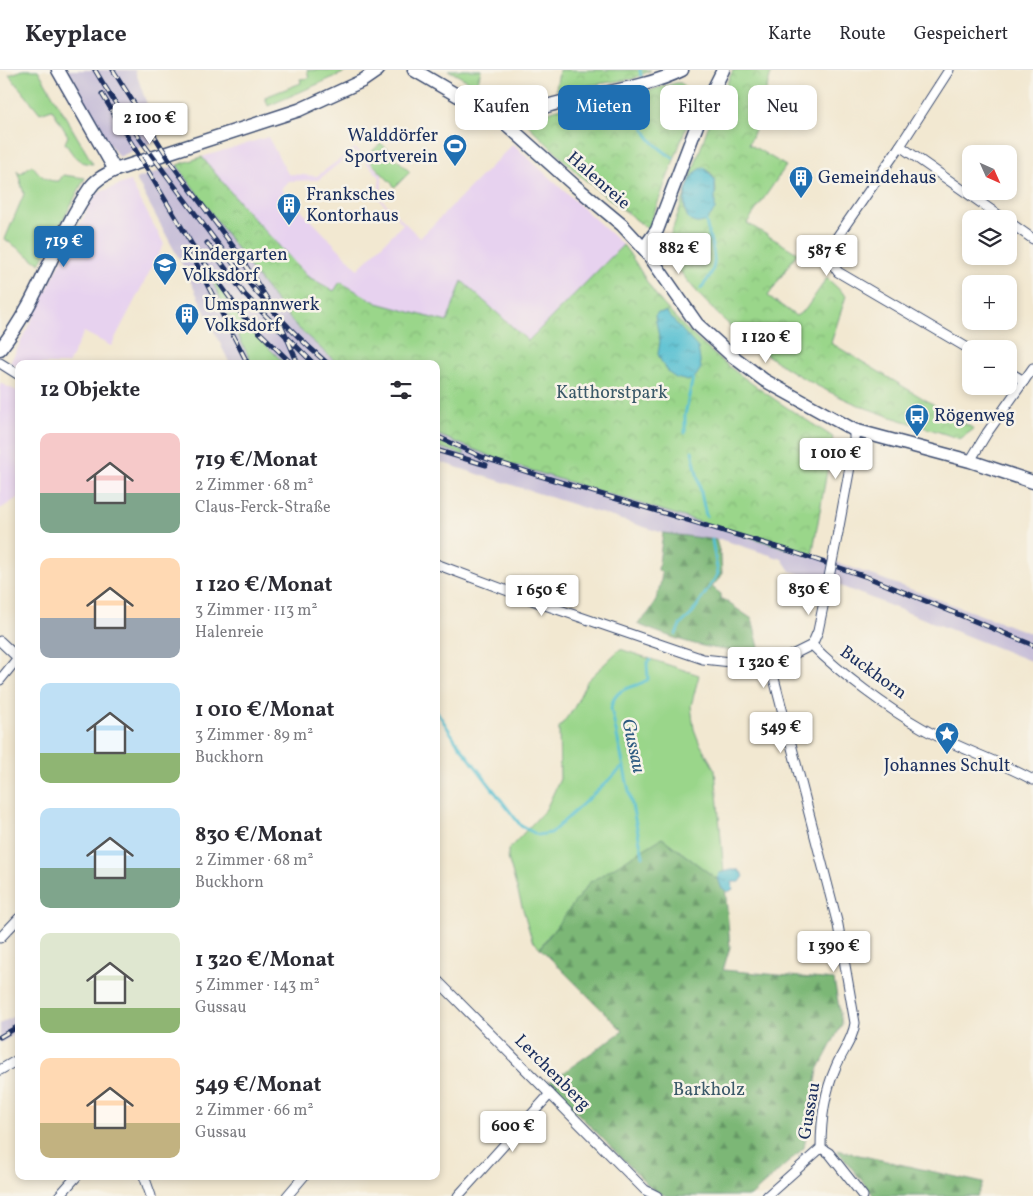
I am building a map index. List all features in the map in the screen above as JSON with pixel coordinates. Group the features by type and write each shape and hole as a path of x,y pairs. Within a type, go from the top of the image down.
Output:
{"main road":[{"path":"58,70 115,170"},
{"path":"348,87 363,70"},
{"path":"0,349 27,310 90,187 100,178 115,170 299,110 348,87 378,70"},
{"name":"Halenreie","path":"414,70 455,94"},
{"path":"548,107 630,90 662,80 682,70"},
{"path":"644,248 657,230 702,112 723,70"},
{"name":"Halenreie","path":"513,130 622,225 644,248 684,308 718,344 778,388 854,430 970,461 1033,482"}],"street":[{"path":"950,70 833,243 831,257 833,266 846,277 962,345"},
{"path":"900,146 991,210"},
{"path":"1017,228 1033,239"},
{"path":"0,363 15,372"},
{"path":"970,461 987,433 1033,368"},
{"path":"1017,377 1024,381"},
{"path":"440,566 548,606 704,659 748,664 770,662 812,645 818,631 854,445 854,430"},
{"path":"0,642 15,656"},
{"name":"Buckhorn","path":"812,645 857,683 923,728 1006,765 1033,780"},
{"path":"0,680 15,662"},
{"name":"Gussau","path":"767,1196 821,1148 821,1126 826,1094 835,1068 853,1035 855,1014 838,925 770,662"},
{"path":"0,938 15,922"},
{"name":"Lerchenberg","path":"440,983 550,1094 643,1193"},
{"path":"0,1070 15,1061"},
{"path":"458,1196 550,1094"},
{"path":"821,1148 829,1153 863,1196"},
{"path":"59,1196 73,1180"},
{"path":"145,1180 151,1196"},
{"path":"287,1196 301,1180"},
{"path":"643,1193 657,1196"}],"shaded area":[{"path":"66,70 135,70 159,139 119,157 103,136"},
{"path":"268,137 288,174 317,176 355,148 382,175 381,199 420,238 513,144 623,245 528,341 462,281 447,322 377,303 340,282 334,291 307,276 243,207 202,157","holes":["355,151 380,177 378,198 403,224 358,269 281,189 289,181 318,180"]},
{"path":"177,165 255,274 296,326 334,360 228,360 185,270 136,179"},
{"path":"130,181 164,244 111,346 84,332 70,360 15,360 15,365 10,363 95,194"},
{"path":"0,383 15,390 15,500 0,509"},
{"path":"440,435 836,562 1033,634 1033,662 835,584 790,571 782,559 720,539 710,540 663,533 440,462"},
{"path":"15,1015 15,1034 0,1043 0,1024"}],"green space":[{"path":"23,70 38,70 93,164 80,161 73,155 65,143 68,136 52,109 40,113 9,75"},
{"path":"307,70 350,70 268,106 265,97 301,83 300,79 309,78"},
{"path":"448,70 481,70 477,85"},
{"path":"559,70 651,70 633,79 591,85 558,85 558,90 556,90"},
{"path":"733,70 772,70 768,85 748,85 748,130 755,130 749,144 786,166 747,223 797,253 768,296 796,316 805,310 827,278 846,296 831,343 974,429 960,439 866,408 806,380 753,345 729,325 685,278 665,251 707,130 738,130 738,85 726,85","holes":["696,172 710,172 715,180 716,192 690,220 686,214 684,202 687,190"]},
{"path":"681,83 683,85 669,85"},
{"path":"660,88 660,130 685,130 648,229 579,175 533,130 548,130 548,112 558,109 558,130 650,130 650,90"},
{"path":"381,143 410,172 395,187 366,157"},
{"name":"Katthorstpark","path":"202,157 243,207 307,276 334,291 340,282 377,303 447,322 462,281 528,341 623,245 657,297 701,343 764,392 833,437 812,556 510,464 440,436 440,360 334,360 296,326 255,274 177,165"},
{"path":"32,165 41,175 50,180 59,181 63,175 85,178 40,264 5,239 24,194 17,170 20,174"},
{"path":"206,268 252,331 281,360 250,360"},
{"path":"440,441 464,452 464,455 440,447"},
{"path":"663,533 716,540 721,557 722,575 712,587 721,594 721,598 752,619 760,651 727,650 697,645 637,624 652,608 658,595 662,573 658,570"},
{"path":"620,649 699,675 691,706 694,729 715,770 725,885 662,838 549,935 540,948 532,940 508,858 508,850 546,809 560,779 559,728 574,708 587,681"},
{"name":"Barkholz","path":"662,838 725,885 730,947 723,970 834,980 842,1024 818,1070 804,1148 751,1196 667,1196 653,1190 548,1083 623,1031 540,948 590,882"},
{"path":"837,1150 983,1183 977,1196 874,1196"}],"water":[{"path":"704,167 715,180 715,210 706,221 696,223 690,220 686,212 686,192 696,172"},
{"path":"666,312 698,348 701,368 696,376 688,381 676,378 670,374 658,354 660,342 655,316 657,313"},
{"path":"739,870 744,876 740,882 731,882 733,889 728,892 721,887 718,877 719,873"}],"waterway":[{"name":"Gussau","path":"640,70 641,76"},
{"name":"Gussau","path":"645,130 652,141 673,158"},
{"name":"Gussau","path":"701,288 708,279 714,263 713,248 706,221"},
{"name":"Gussau","path":"685,433 685,415 693,377"},
{"name":"Gussau","path":"692,451 706,516"},
{"name":"Gussau","path":"676,634 680,625 691,615 718,574 712,540"},
{"name":"Gussau","path":"643,856 611,708 613,700 622,691 648,679 647,663 650,660"},
{"path":"440,716 456,741 521,826 538,835 551,833 624,766"}],"railway":[{"path":"95,70 136,132 231,261 285,324 324,360"},
{"path":"113,70 174,167 235,249 268,300"},
{"path":"102,94 194,248 243,316 288,360"},
{"path":"207,243 245,295 310,360"},
{"path":"192,255 246,360"},
{"path":"281,324 296,360"},
{"path":"440,438 482,457 537,475 787,550 867,577 1033,645"},
{"path":"440,451 486,465"},
{"path":"0,1037 15,1028"}],"place":[{"name":"Walddörfer Sportverein","path":"455,167"},
{"name":"Gemeindehaus","path":"801,199"},
{"name":"Franksches Kontorhaus","path":"289,226"},
{"name":"Kindergarten Volksdorf","path":"165,286"},
{"name":"Umspannwerk Volksdorf","path":"187,336"},
{"name":"Rögenweg","path":"917,437"},
{"name":"Johannes Schult","path":"947,755"}]}
